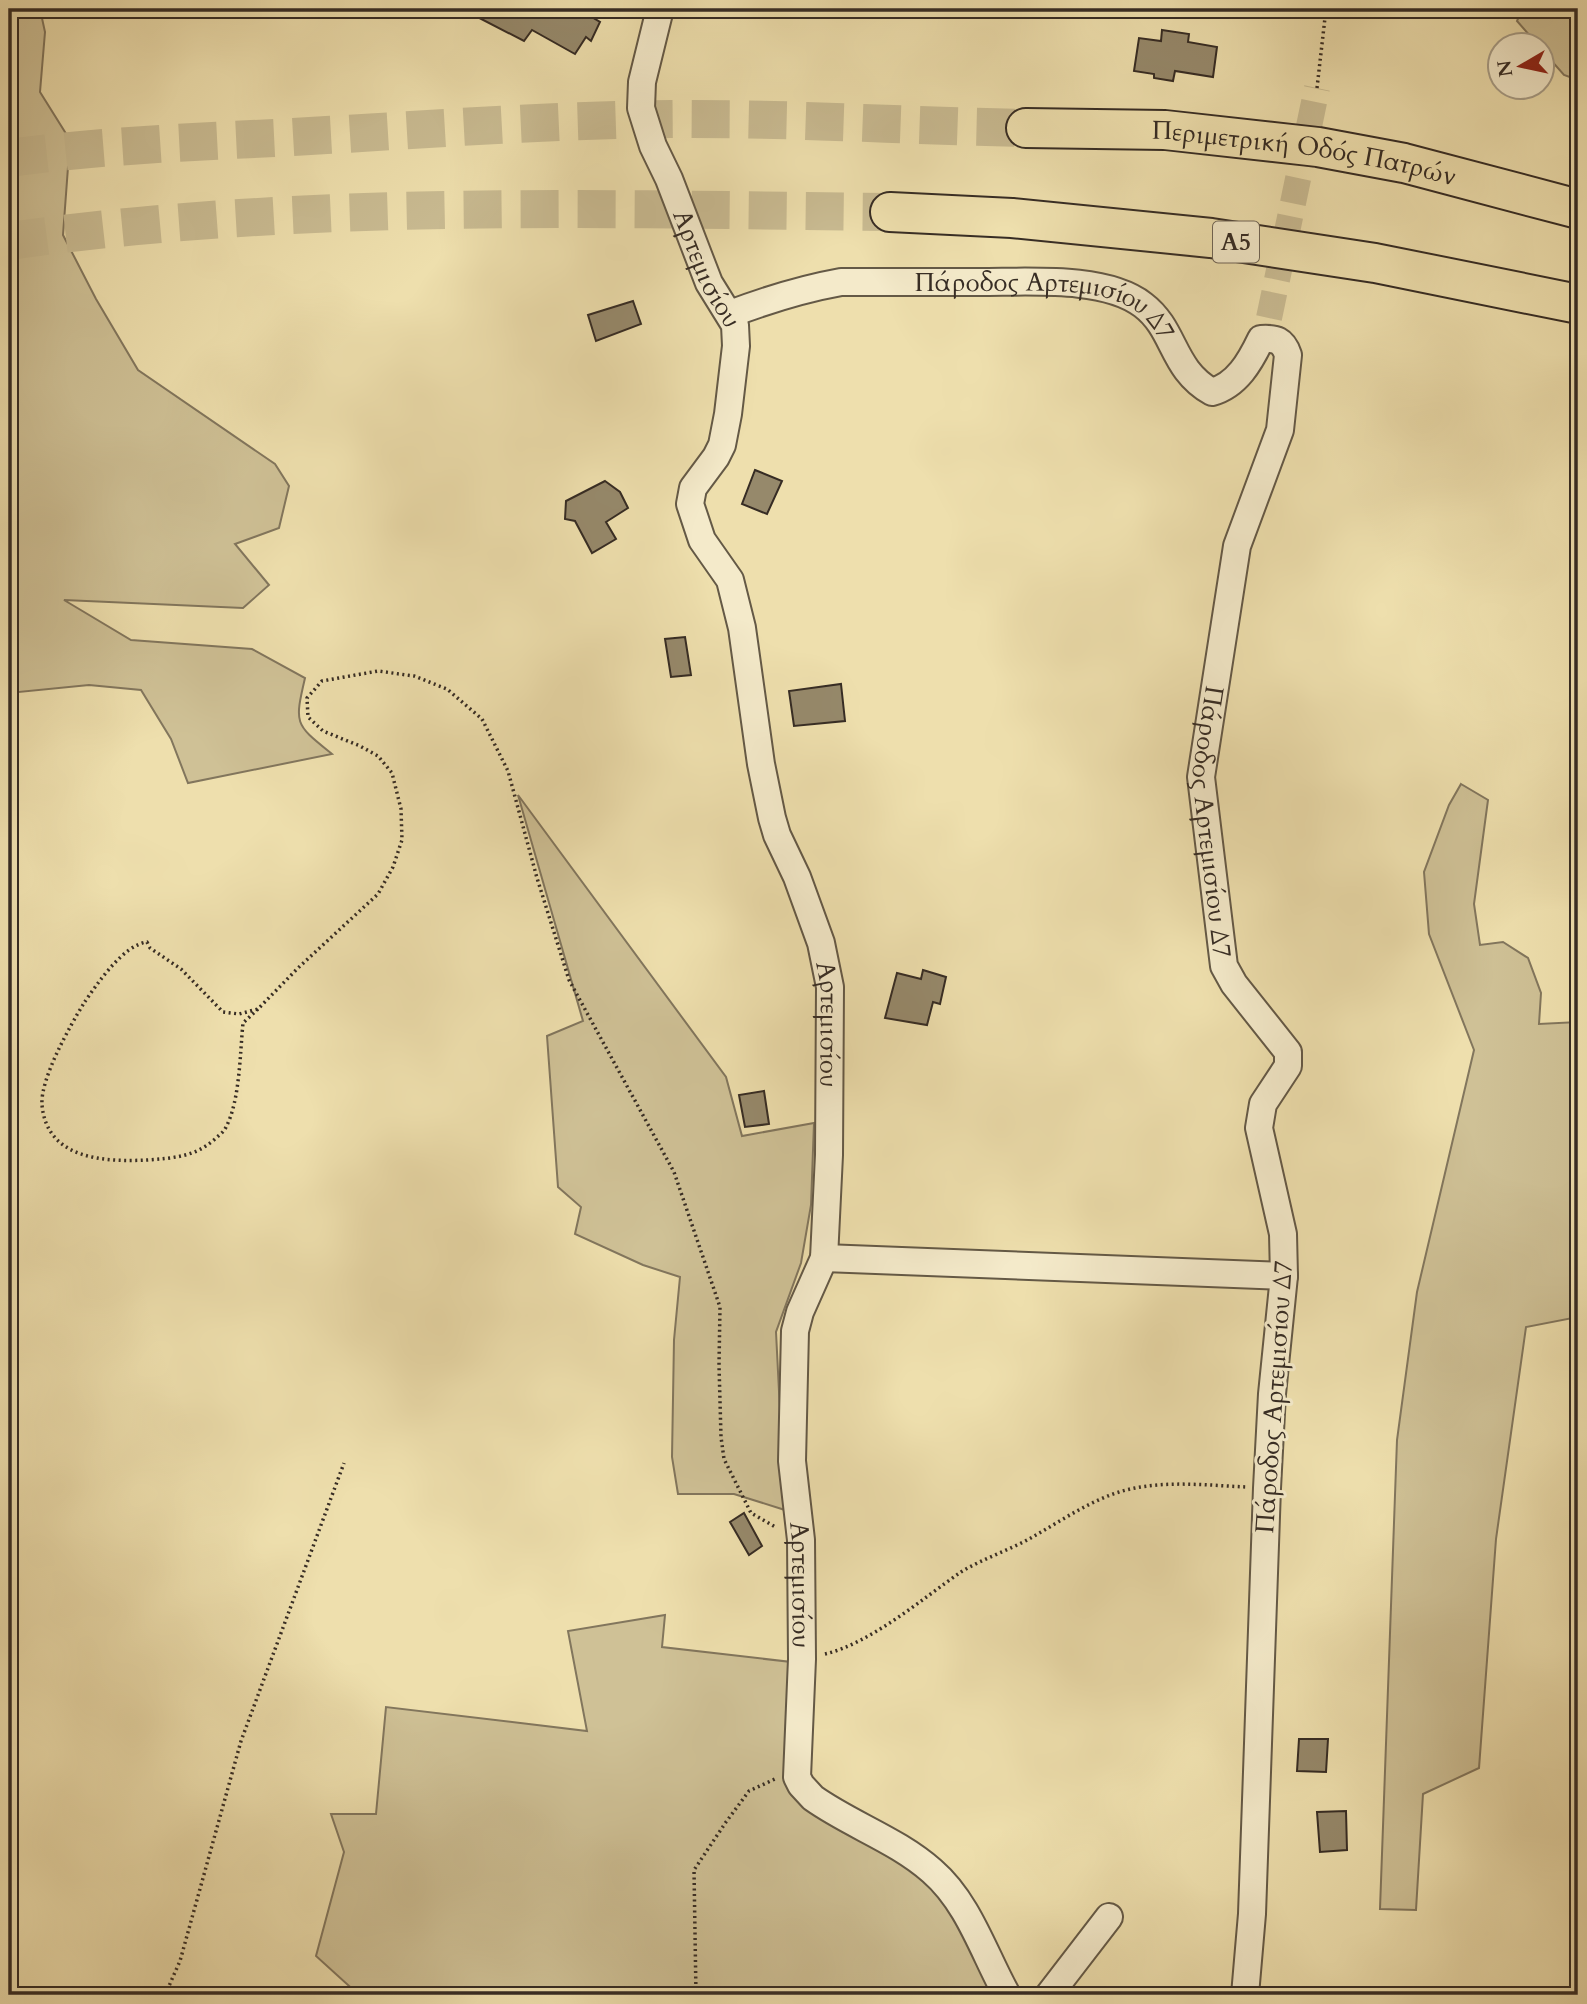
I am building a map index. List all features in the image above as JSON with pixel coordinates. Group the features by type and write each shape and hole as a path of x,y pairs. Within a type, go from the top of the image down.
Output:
{"highway":[{"name":"Περιμετρική Οδός Πατρών","path":"1026,128 1165,130 1318,147 1404,163 1578,209"},
{"name":"Α5","path":"890,212 1012,218 1224,240 1375,263 1578,304"}],"street":[{"name":"Αρτεμισίου","path":"660,9 642,82 641,108 653,146 669,179 709,283 735,325 736,346 722,445 693,488 690,504 702,540 730,580 742,628 761,764 772,818 821,943 830,987 829,1155 824,1258 800,1312 795,1331 792,1461 801,1541 802,1659 796,1769"},
{"name":"Πάροδος Αρτεμισίου Δ7","path":"730,314 773,298 841,282 1062,283 1099,287 1126,295 1144,306 1160,322 1185,370 1199,385 1212,392 1225,388 1236,380 1251,359 1265,329 1285,346 1288,355 1280,430 1237,546 1201,777 1224,966 1234,984 1288,1052 1288,1066 1263,1104 1259,1128 1283,1234 1284,1276 1266,1488 1252,1914 1245,1995"},
{"path":"824,1258 1284,1276"},
{"path":"796,1769 801,1785 813,1798 906,1852 939,1878 965,1912 1007,1995"},
{"path":"1049,1995 1109,1917"}],"path":[{"path":"1317,88 1326,9"},
{"path":"258,1009 239,1014 223,1013 181,969 150,948 147,942 134,947 100,981 63,1041 42,1098 51,1133 69,1149 87,1156 111,1160 181,1158 205,1148 226,1129 237,1093 243,1023 258,1009 298,968 378,894 393,867 402,841 401,809 392,773 379,756 323,731 308,717 307,698 322,681 378,671 414,676 447,689 482,719 508,771 537,878 569,980 674,1172 720,1307 721,1437 724,1459 751,1513 801,1541"},
{"path":"165,1995 180,1961 241,1741 344,1463"},
{"path":"802,1659 830,1653 857,1642 964,1570 1028,1540 1113,1494 1133,1488 1160,1485 1266,1488"},
{"path":"696,1995 694,1870 749,1791 796,1769"}],"shaded area":[{"path":"9,9 40,9 45,32 40,92 70,140 63,235 96,299 138,370 275,464 289,486 279,528 235,544 269,585 243,608 64,600 131,640 252,649 305,678 299,705 300,722 311,736 332,754 188,783 171,739 141,690 89,685 9,693"},
{"path":"1522,9 1578,9 1578,80 1564,75 1556,66 1556,32 1527,32 1517,21"},
{"path":"1461,784 1488,800 1474,904 1480,945 1503,942 1528,958 1541,993 1539,1024 1578,1022 1578,1317 1526,1327 1496,1539 1479,1768 1423,1794 1416,1910 1380,1909 1397,1440 1417,1292 1474,1050 1429,934 1424,872 1449,805"},
{"path":"518,795 726,1077 742,1136 814,1123 811,1205 801,1263 776,1332 785,1510 734,1494 678,1494 672,1457 674,1340 680,1277 643,1265 575,1234 581,1207 558,1187 547,1036 583,1021"},
{"path":"665,1615 662,1647 791,1662 792,1761 890,1851 944,1895 998,1995 359,1995 316,1956 344,1852 331,1814 376,1814 386,1707 587,1731 568,1631"}],"building":[{"path":"462,9 578,9 600,22 591,41 586,37 575,54 532,30 524,41"},
{"path":"1162,30 1189,34 1188,42 1217,47 1213,77 1175,71 1173,81 1134,71 1139,38 1161,41"},
{"path":"633,301 641,324 596,341 588,315"},
{"path":"755,470 782,481 767,514 742,504"},
{"path":"605,481 620,492 628,508 606,522 616,539 592,553 575,521 565,519 566,501"},
{"path":"685,637 691,675 671,677 665,639"},
{"path":"841,684 845,721 794,726 789,691"},
{"path":"923,970 946,977 940,1004 933,1002 927,1025 885,1018 897,973 921,979"},
{"path":"764,1091 769,1124 745,1127 739,1095"},
{"path":"744,1513 762,1546 749,1555 730,1522"},
{"path":"1299,1739 1328,1739 1326,1772 1297,1771"},
{"path":"1346,1811 1347,1850 1320,1852 1317,1812"}],"tunnel":[{"path":"1269,318 1317,88"},
{"path":"9,158 151,145 625,120 760,120 1026,128"},
{"path":"9,241 118,228 338,213 559,209 890,212"}]}
